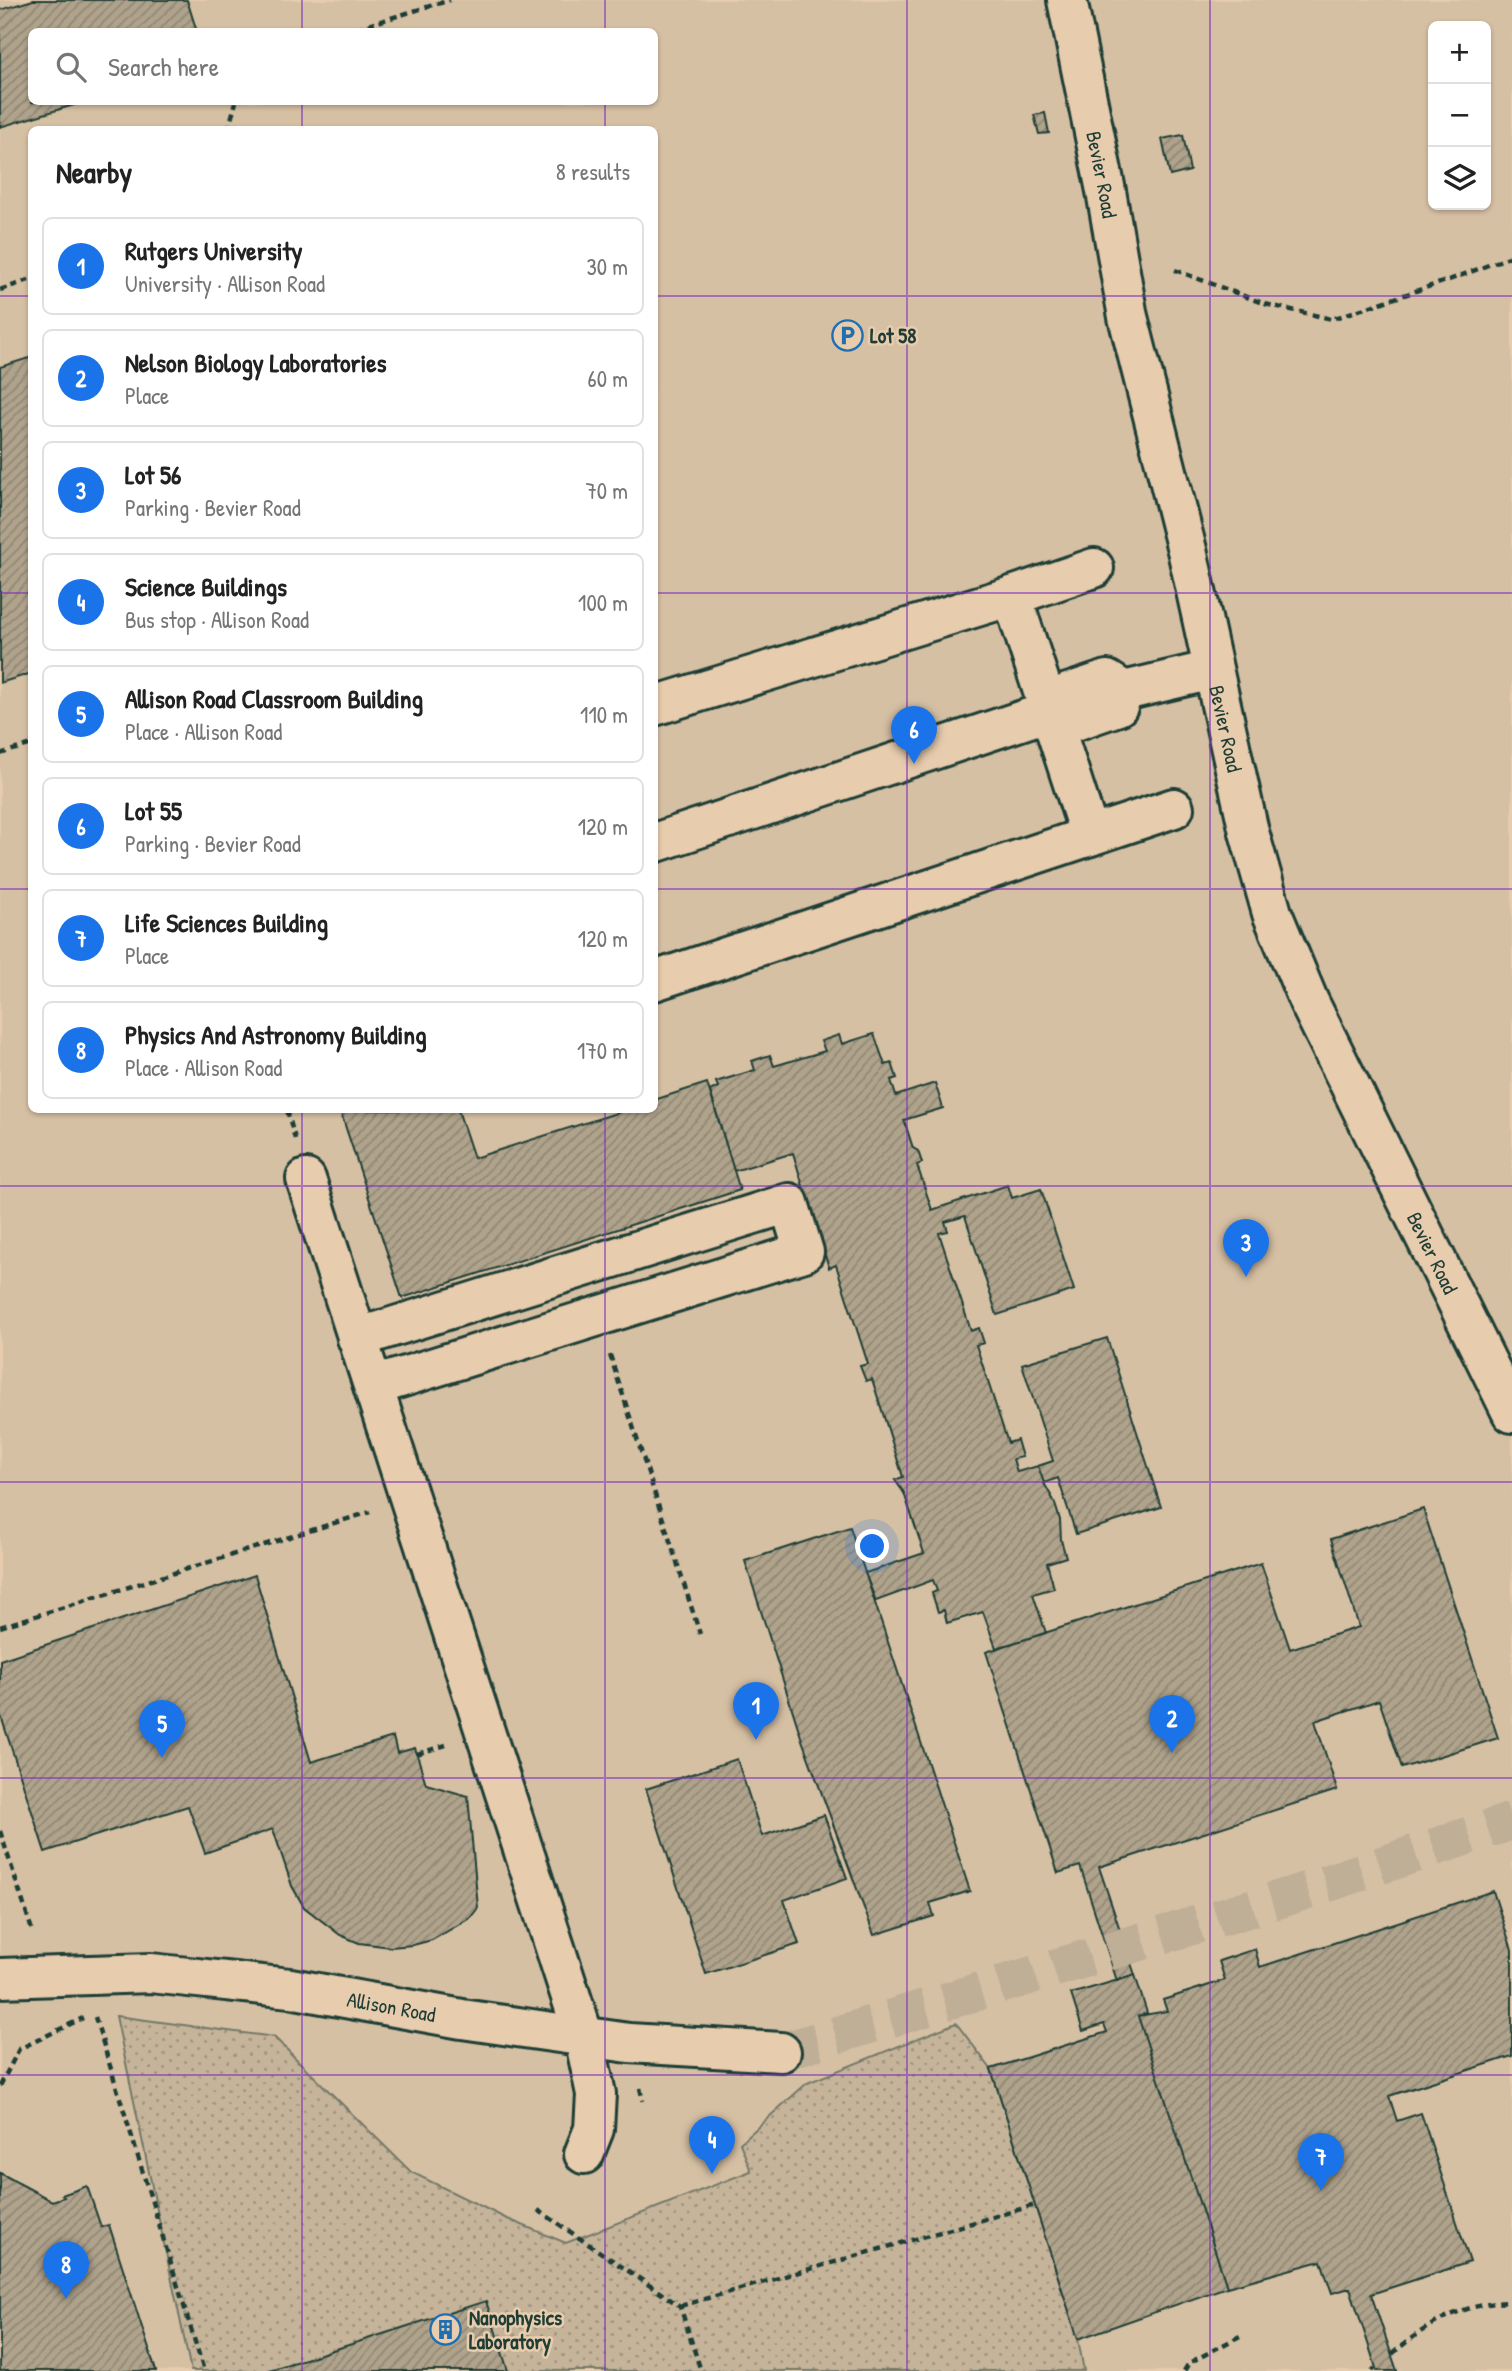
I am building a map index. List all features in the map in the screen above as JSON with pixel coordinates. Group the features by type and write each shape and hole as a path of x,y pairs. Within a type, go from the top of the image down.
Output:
{"street":[{"name":"Bevier Road","path":"1067,0 1106,191 1128,317 1187,550 1249,832 1272,913 1309,1002 1512,1413"},
{"path":"658,705 1012,596 1094,568"},
{"path":"1012,596 1090,836"},
{"path":"658,842 1050,711 1075,721 1118,706 1124,691 1212,670"},
{"path":"658,980 1174,808"},
{"path":"306,1179 584,2037 596,2094 594,2129 584,2154"},
{"path":"357,1338 789,1203 804,1252 374,1386"},
{"path":"737,1219 753,1268"},
{"path":"666,1242 682,1290"},
{"path":"583,1267 598,1316"},
{"path":"500,1293 516,1342"},
{"name":"Allison Road","path":"0,1978 151,1973 290,1988 462,2019 629,2043 781,2052"}],"path":[{"path":"358,28 450,0"},
{"path":"229,126 235,105"},
{"path":"1175,271 1265,304 1332,319 1512,256"},
{"path":"0,290 28,280"},
{"path":"0,754 28,745"},
{"path":"598,1316 700,1634"},
{"path":"0,1627 380,1509"},
{"path":"417,1754 450,1744"},
{"path":"0,1831 32,1930"},
{"path":"0,2086 19,2049 94,2013 204,2371"},
{"path":"680,2306 1035,2205"},
{"path":"538,2210 680,2306 701,2371"},
{"path":"1392,2354 1417,2332 1446,2317 1487,2303 1512,2302"},
{"path":"1184,2371 1189,2363 1240,2336"}],"shaded area":[{"path":"0,0 1512,0 1512,2371 0,2371"},
{"path":"116,2016 274,2037 411,2172 505,2218 566,2243 751,2171 740,2143 807,2083 956,2023 991,2069 1078,2339 1084,2371 191,2371"}],"building":[{"path":"33,0 187,0 196,28 28,28 28,105 74,105 0,127 0,10"},
{"path":"1045,113 1049,133 1039,134 1034,115"},
{"path":"1183,135 1190,171 1170,176 1162,139"},
{"path":"28,358 28,674 0,683 0,367"},
{"path":"874,1034 885,1065 892,1063 897,1078 891,1080 896,1096 935,1083 943,1108 904,1120 913,1148 918,1151 922,1163 917,1165 932,1210 1008,1185 1012,1198 1041,1189 1074,1290 997,1315 965,1216 945,1222 948,1231 939,1233 971,1331 979,1328 984,1343 976,1345 1008,1443 1017,1440 1022,1457 1013,1459 1017,1472 1038,1466 1060,1520 1061,1540 1066,1557 1047,1563 1054,1588 1033,1594 1046,1633 996,1648 983,1612 947,1623 944,1610 938,1612 932,1593 937,1591 933,1580 876,1601 865,1573 924,1553 904,1493 895,1480 903,1477 872,1379 866,1381 860,1366 868,1364 836,1265 829,1268 808,1199 803,1201 798,1187 803,1186 793,1153 734,1171 710,1091 718,1087 716,1082 755,1070 752,1061 770,1055 774,1066 825,1051 821,1041 839,1035 842,1044"},
{"path":"707,1083 740,1190 402,1298 341,1113 459,1113 474,1158 616,1113 658,1113 658,1099"},
{"path":"1107,1338 1161,1507 1076,1534 1058,1478 1044,1483 1038,1466 1053,1461 1022,1364"},
{"path":"1423,1509 1498,1738 1402,1768 1379,1700 1315,1721 1337,1790 1099,1867 1135,1975 1117,1981 1080,1866 1058,1873 986,1652 1261,1563 1290,1649 1359,1627 1331,1539"},
{"path":"850,1527 970,1891 930,1903 934,1916 874,1935 802,1740 745,1561"},
{"path":"255,1575 311,1762 393,1737 397,1753 415,1748 426,1784 468,1796 478,1908 470,1918 432,1940 391,1947 359,1943 340,1935 304,1907 292,1886 273,1829 205,1853 188,1806 45,1852 0,1713 0,1660"},
{"path":"737,1759 762,1836 824,1815 847,1878 784,1900 799,1944 706,1974 646,1789"},
{"path":"1493,1891 1512,1950 1512,2056 1389,2096 1397,2121 1421,2113 1470,2262 1371,2294 1397,2371 1377,2371 1350,2288 1332,2293 1321,2261 1227,2287 1138,2016 1167,2011 1163,2000 1225,1980 1219,1961 1255,1949 1260,1967"},
{"path":"1135,1975 1147,2013 1138,2016 1227,2287 1078,2339 991,2069 1107,2032 1104,2024 1083,2031 1071,1994"},
{"path":"0,2173 52,2201 87,2186 101,2227 109,2225 156,2371 0,2371"},
{"name":"Nanophysics Laboratory","path":"486,2301 508,2371 266,2371 308,2358"}],"tunnel":[{"path":"781,2052 1290,1896 1512,1821"}],"place":[{"name":"Lot 58","path":"847,335"},
{"name":"Lot 55","path":"914,764"},
{"name":"Lot 56","path":"1246,1277"},
{"name":"Rutgers University","path":"756,1740"},
{"name":"Nelson Biology Laboratories","path":"1172,1753"},
{"name":"Allison Road Classroom Building","path":"162,1758"},
{"name":"Science Buildings","path":"712,2174"},
{"name":"Life Sciences Building","path":"1321,2191"},
{"name":"Physics And Astronomy Building","path":"66,2299"},
{"name":"Nanophysics Laboratory","path":"446,2329"}]}
